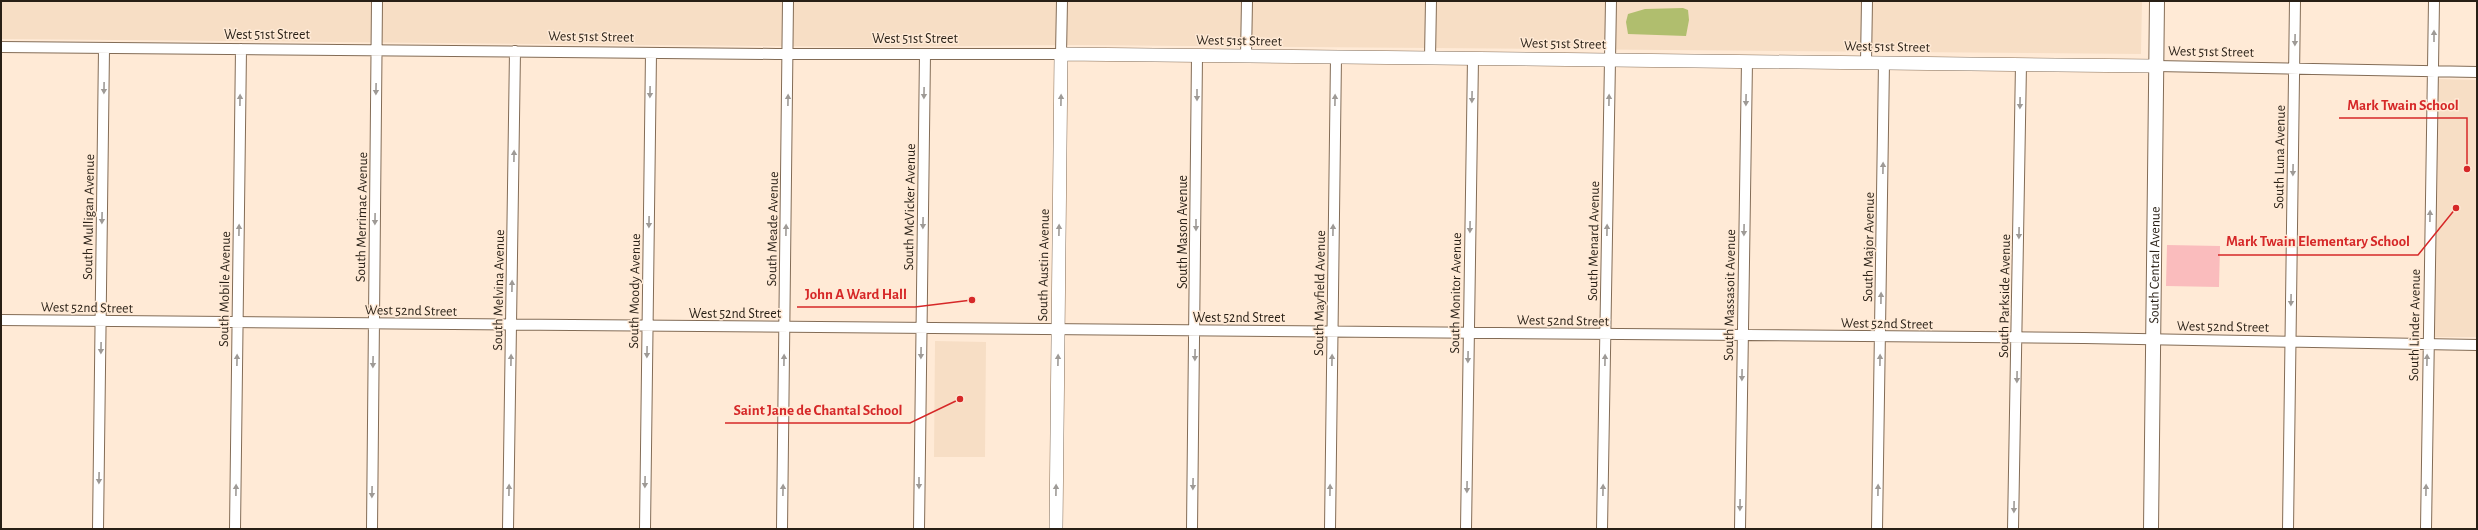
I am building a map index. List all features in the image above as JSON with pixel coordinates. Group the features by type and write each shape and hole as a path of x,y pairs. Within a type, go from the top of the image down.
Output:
{"main road":[{"name":"South Central Avenue","path":"2150,529 2157,1"}],"street":[{"name":"South Merrimac Avenue","path":"372,529 377,1"},
{"name":"South Meade Avenue","path":"782,529 788,1"},
{"name":"South Austin Avenue","path":"1056,529 1062,1"},
{"path":"1246,56 1247,1"},
{"path":"1430,58 1431,1"},
{"name":"South Menard Avenue","path":"1602,529 1611,1"},
{"path":"1866,62 1867,1"},
{"name":"South Luna Avenue","path":"2288,529 2295,1"},
{"name":"South Linder Avenue","path":"2426,529 2434,1"},
{"name":"West 51st Street","path":"1,47 788,54 1062,54 1884,62 2477,72"},
{"name":"South Mulligan Avenue","path":"98,529 104,48"},
{"name":"South Mobile Avenue","path":"235,529 241,49"},
{"name":"South Melvina Avenue","path":"508,529 515,51"},
{"name":"South Moody Avenue","path":"645,529 651,53"},
{"name":"South McVicker Avenue","path":"919,529 925,54"},
{"name":"South Mason Avenue","path":"1192,529 1196,331 1197,56"},
{"name":"South Mayfield Avenue","path":"1330,529 1336,57"},
{"name":"South Monitor Avenue","path":"1466,529 1473,58"},
{"name":"South Massasoit Avenue","path":"1740,529 1746,61"},
{"name":"South Major Avenue","path":"1877,529 1884,62"},
{"name":"South Parkside Avenue","path":"2013,529 2020,64"},
{"name":"West 52nd Street","path":"1,320 2153,339 2477,345"}],"shaded area":[{"path":"1,1 2142,1 2141,54 1077,45 868,47 1,39"},
{"path":"1683,8 1688,10 1689,20 1686,36 1628,34 1626,22 1628,14 1645,9"},
{"path":"2438,79 2477,80 2477,337 2434,337"},
{"path":"2167,245 2220,246 2219,287 2166,286"},
{"path":"935,341 986,342 985,457 934,457"}],"place":[{"name":"Mark Twain School","path":"2467,169"},
{"name":"Mark Twain Elementary School","path":"2456,208"},
{"name":"John A Ward Hall","path":"972,300"},
{"name":"Saint Jane de Chantal School","path":"960,399"}]}
